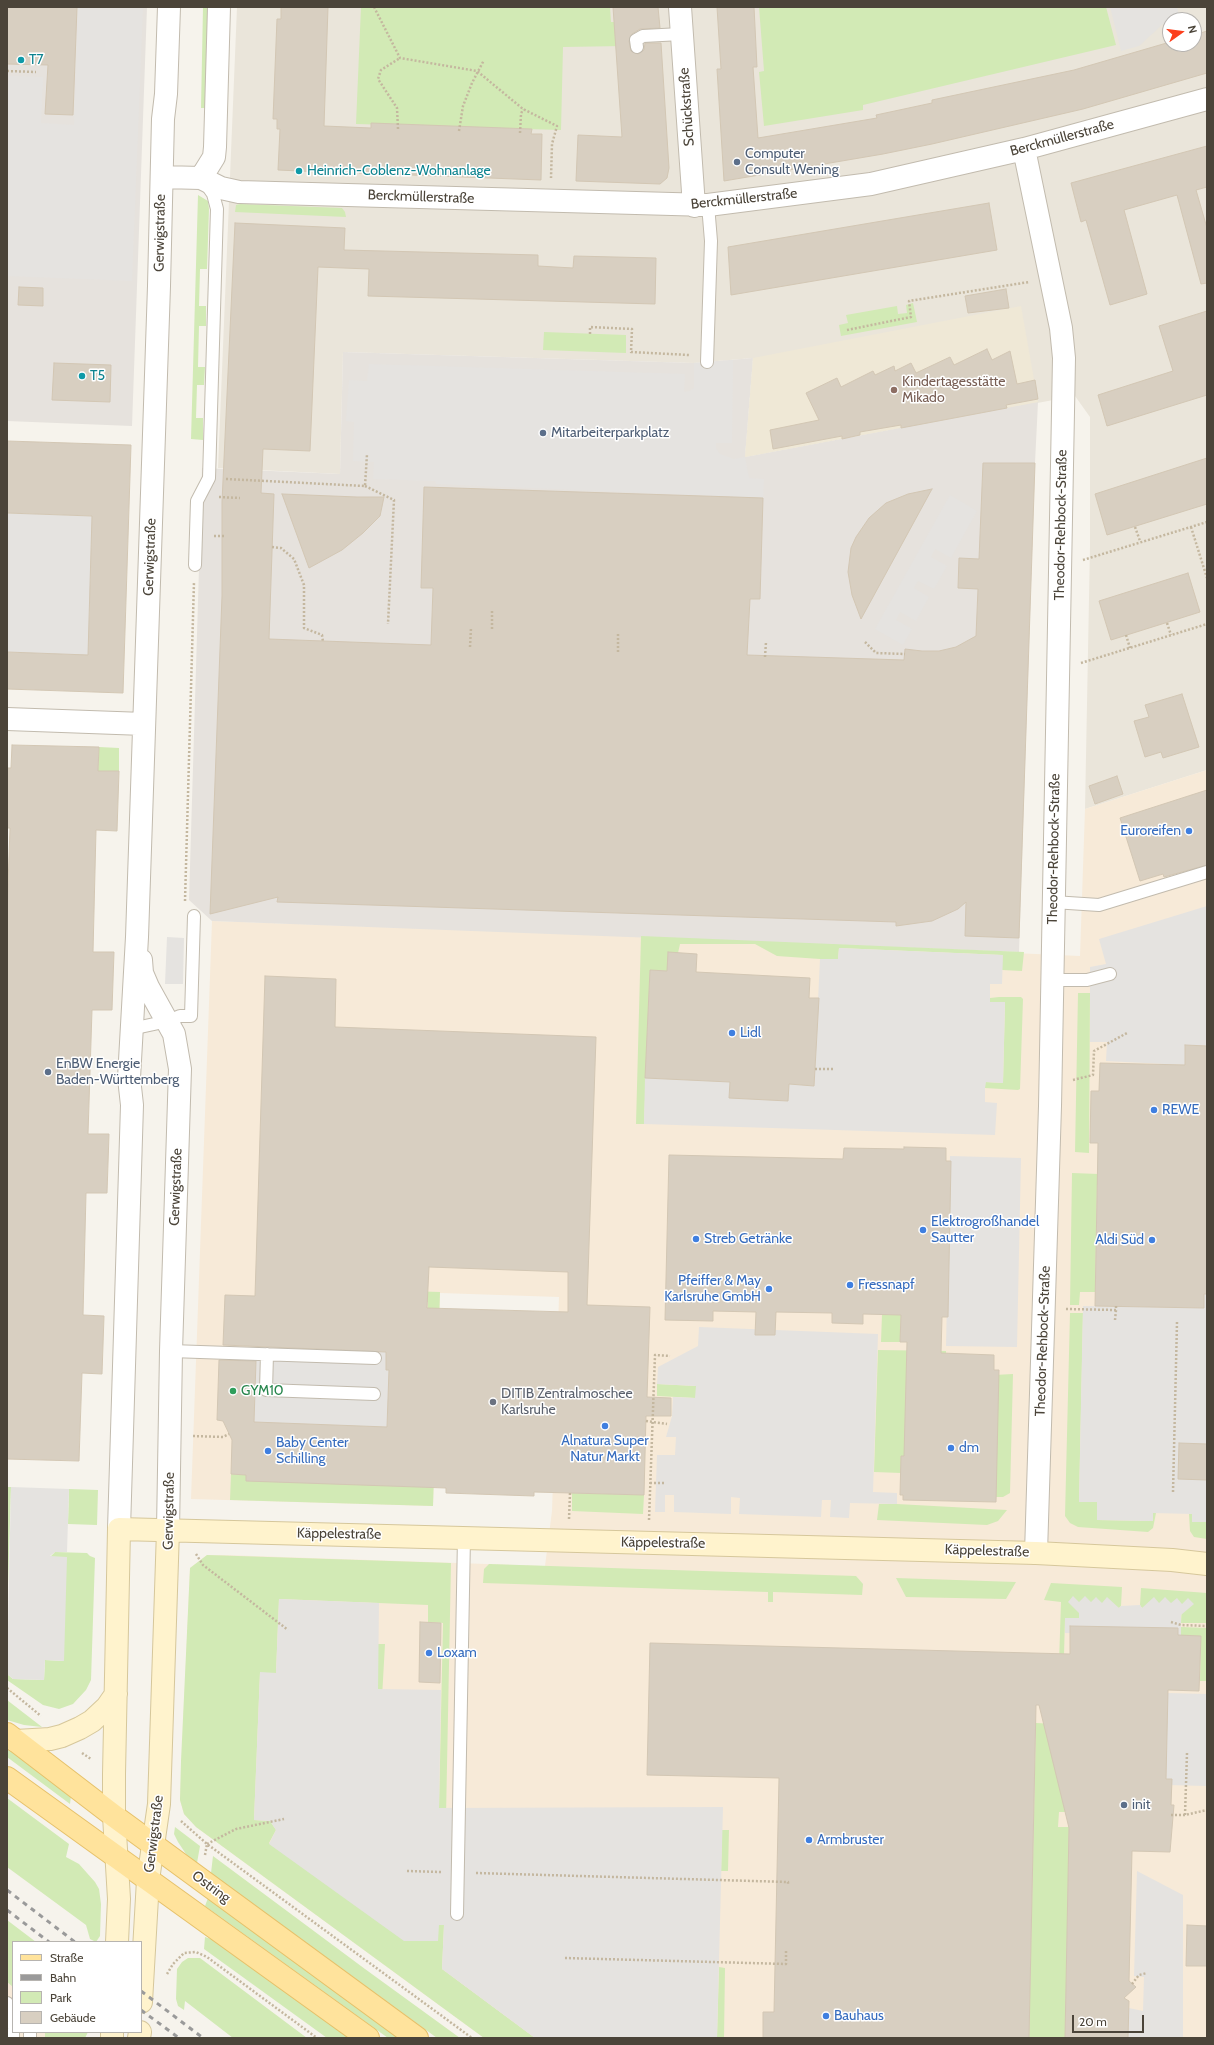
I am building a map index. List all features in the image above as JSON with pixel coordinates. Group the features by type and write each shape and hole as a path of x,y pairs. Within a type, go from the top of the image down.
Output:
{"main road":[{"name":"Ostring","path":"11,1738 153,1845 417,2038"},
{"path":"7,1778 116,1858 368,2038"}],"street":[{"name":"Gerwigstraße","path":"116,1941 118,1899 114,1816 119,1529 132,1105 129,1078 137,936 169,7"},
{"path":"201,178 214,157 219,7"},
{"name":"Schückstraße","path":"680,7 701,206"},
{"name":"Berckmüllerstraße","path":"201,178 221,188 239,192 701,206 871,184 1024,149 1207,98"},
{"name":"Theodor-Rehbock-Straße","path":"1024,149 1064,345 1064,407 1044,1308 1036,1553"},
{"name":"Gerwigstraße","path":"162,177 201,178"},
{"path":"7,719 144,724"},
{"name":"Gerwigstraße","path":"137,936 142,972 148,987 168,1021 178,1046 180,1069 171,1351 170,1435 174,1530 159,1804 148,1880 142,1985"},
{"name":"Käppelestraße","path":"119,1529 1036,1553 1172,1560 1207,1564"},
{"path":"11,1738 50,1739 80,1728 92,1721 107,1707 116,1694"}],"lane":[{"path":"637,47 636,40 643,36 682,34"},
{"path":"195,565 197,501 209,478 217,209 213,194 201,178"},
{"path":"701,206 711,241 707,359"},
{"path":"1053,902 1098,905 1207,872"},
{"path":"131,1029 168,1021 180,1016 191,1016 194,916"},
{"path":"1051,980 1087,980 1110,974"},
{"path":"171,1351 375,1358"},
{"path":"267,1354 266,1390 374,1394"},
{"path":"457,1914 464,1537"},
{"path":"7,2003 12,2012"}],"path":[{"path":"374,7 400,58"},
{"path":"398,129 398,108 378,79 381,70 400,58 477,71 523,110 557,126 552,144 551,201"},
{"path":"459,131 463,106 477,71 484,60"},
{"path":"7,72 36,72"},
{"path":"520,133 521,114 523,110"},
{"path":"847,330 911,317 909,301 1016,284"},
{"path":"590,334 590,327 632,329 631,352 707,359"},
{"path":"365,486 367,454"},
{"path":"209,478 365,486 394,500 388,624"},
{"path":"1060,566 1207,522"},
{"path":"1135,527 1140,541"},
{"path":"1191,527 1207,578"},
{"path":"272,547 281,548 294,559 304,585 304,628 322,635 323,642"},
{"path":"194,916 185,907 195,565"},
{"path":"492,611 492,629"},
{"path":"1167,623 1171,635"},
{"path":"1058,671 1207,624"},
{"path":"470,647 471,628"},
{"path":"618,633 618,652"},
{"path":"1126,635 1130,648"},
{"path":"765,657 766,642"},
{"path":"865,642 876,653 905,654"},
{"path":"1072,1081 1093,1075 1094,1051 1127,1033"},
{"path":"815,1069 835,1069"},
{"path":"1115,1320 1116,1306"},
{"path":"1044,1308 1116,1310"},
{"path":"1174,1492 1177,1322"},
{"path":"649,1543 651,1422 655,1355 670,1356"},
{"path":"646,1421 667,1424"},
{"path":"170,1435 223,1437 229,1434"},
{"path":"650,1483 664,1484"},
{"path":"174,1530 203,1565 288,1630"},
{"path":"1171,1622 1181,1625 1207,1626"},
{"path":"1184,1815 1187,1753"},
{"path":"1171,1815 1184,1815 1207,1810"},
{"path":"284,1819 236,1829 207,1844 472,2038"},
{"path":"407,1871 788,1882 788,1884"},
{"path":"565,1958 786,1964 786,1951"},
{"path":"196,1952 207,1957 317,2038"},
{"path":"1132,1984 1139,1975 1147,1973"}],"shaded area":[{"path":"7,7 147,7 132,426 7,421"},
{"path":"78,7 143,7 132,281 7,276 7,133 9,76 43,77 41,123 74,125"},
{"path":"237,7 1207,7 1207,770 1085,809 1090,546 1090,417 1075,396 745,457 753,358 694,363 343,352 340,474 218,468"},
{"path":"1110,7 1177,7 1178,12 1162,12 1162,25 1139,46 1121,51"},
{"name":"Kindertagesstätte Mikado","path":"1021,306 1038,402 745,457 753,358"},
{"path":"343,352 694,363 753,358 745,457 1038,402 1019,952 212,921 189,900 202,468 340,474"},
{"name":"Mitarbeiterparkplatz","path":"733,360 732,443 716,443 716,448 720,454 734,459 745,457 749,478 764,479 763,498 436,484 435,481 373,479 374,462 353,461 354,422 346,421 349,380 367,381 369,364 685,374 684,392 694,388 694,363"},
{"path":"950,495 977,511 951,558 935,549 931,557 947,566 934,589 918,581 914,588 929,597 916,621 900,612 896,620 912,629 903,645 875,629"},
{"path":"7,513 93,516 89,620 100,656 7,652"},
{"path":"1207,770 1207,2038 484,2038 196,1827 184,1814 180,1800 190,1568 207,1555 545,1566 552,1511 559,1297 440,1293 433,1506 191,1499 212,921 641,936 1080,956 1085,809"},
{"path":"1207,906 1207,1046 1185,1045 1185,1065 1106,1061 1107,1042 1090,1042 1090,967 1106,964 1099,939"},
{"path":"167,937 184,938 183,984 165,984"},
{"path":"839,948 1003,955 1002,984 990,984 990,1002 1005,1002 1003,1083 986,1082 985,1088 985,1102 997,1103 995,1135 644,1124 645,1078 730,1082 729,1098 788,1101 789,1084 814,1086 820,959 838,959"},
{"path":"950,1156 1021,1158 1017,1347 946,1346"},
{"path":"1204,1294 1207,1294 1207,1522 1192,1522 1192,1514 1153,1513 1153,1521 1097,1520 1097,1502 1079,1502 1083,1306 1204,1308"},
{"path":"699,1327 878,1334 873,1492 897,1493 897,1504 850,1503 849,1518 830,1517 831,1500 822,1500 821,1517 739,1514 740,1498 731,1497 731,1514 674,1512 674,1495 665,1495 665,1512 655,1512 657,1455 675,1455 676,1437 666,1437 672,1416 673,1397 695,1398 696,1386 657,1384 658,1367 698,1346"},
{"path":"256,1347 386,1352 386,1370 389,1370 387,1427 254,1422"},
{"path":"11,1487 69,1489 67,1552 55,1552 50,1556 67,1557 64,1661 45,1660 44,1680 13,1679 7,1674"},
{"path":"1073,1596 1079,1602 1085,1596 1091,1602 1096,1597 1102,1603 1107,1597 1119,1608 1121,1606 1140,1605 1142,1608 1154,1597 1159,1603 1165,1597 1171,1603 1177,1598 1182,1604 1188,1598 1194,1604 1181,1615 1181,1636 1065,1633 1065,1618 1079,1618 1079,1613 1068,1602"},
{"path":"279,1599 379,1603 378,1689 441,1690 439,1808 723,1807 717,2038 535,2038 442,1969 444,1925 439,1925 438,1941 404,1941 269,1844 276,1830 270,1821 254,1820 260,1672 276,1673"},
{"path":"1167,1693 1207,1694 1207,1786 1166,1785"},
{"path":"1137,1871 1183,1895 1183,2038 1128,2038 1129,2008 1143,2011 1144,1977 1134,1976"},
{"path":"7,1982 12,1986 12,2033 45,2033 45,2038 7,2038"}],"green space":[{"path":"203,7 211,7 208,108 201,108"},
{"path":"361,7 610,7 611,22 622,22 624,46 563,47 561,130 356,124"},
{"path":"759,7 1106,7 1116,45 863,105 863,110 764,126 759,72 764,71"},
{"path":"198,195 208,201 209,209 207,269 200,269 199,306 206,306 206,326 199,326 198,367 205,367 204,385 197,385 196,418 203,418 203,440 191,439"},
{"path":"236,205 342,208 346,217 235,212"},
{"path":"913,303 917,322 841,336 839,325 848,323 846,315 897,306 898,314 907,313 906,305"},
{"path":"544,332 626,335 626,353 543,350"},
{"path":"99,747 119,748 119,771 98,771"},
{"path":"641,936 1024,952 1022,971 1002,970 1002,955 839,948 838,959 820,959 777,956 755,944 680,944 678,953 667,971 650,970 644,1124 636,1124"},
{"path":"1078,993 1090,993 1089,1153 1075,1152"},
{"path":"1021,997 1023,999 1020,1089 1018,1090 985,1088 985,1082 1003,1083 1005,1003 990,1002 990,998"},
{"path":"1072,1173 1207,1178 1097,1185 1095,1292 1080,1292 1079,1305 1070,1305"},
{"path":"281,1287 440,1292 433,1506 230,1500 231,1474 246,1475 423,1450 428,1302 281,1297"},
{"path":"1070,1313 1083,1313 1079,1502 1097,1502 1097,1520 1152,1521 1153,1513 1156,1513 1153,1528 1148,1532 1078,1527 1070,1523 1065,1516"},
{"path":"882,1314 901,1315 900,1342 881,1342"},
{"path":"878,1350 946,1351 946,1362 901,1473 874,1472"},
{"path":"1013,1374 1010,1493 1003,1497 991,1497 994,1375"},
{"path":"657,1384 696,1386 696,1398 657,1396"},
{"path":"7,1487 11,1487 7,1619"},
{"path":"69,1489 98,1490 97,1525 68,1524"},
{"path":"572,1493 644,1495 643,1514 572,1511"},
{"path":"879,1504 1007,1510 998,1521 987,1525 877,1520"},
{"path":"1189,1514 1192,1514 1192,1522 1207,1522 1207,1539 1194,1537 1190,1531"},
{"path":"55,1552 87,1553 95,1558 91,1680 86,1690 73,1704 59,1709 43,1705 7,1680 7,1674 13,1679 44,1680 45,1660 63,1661 66,1557 50,1557"},
{"path":"207,1555 451,1563 445,1867 439,1808 443,1623 428,1622 428,1605 279,1599 276,1673 260,1673 254,1820 270,1821 276,1830 269,1843 439,1924 444,1925 442,1969 535,2038 484,2038 196,1827 184,1814 180,1800 190,1568"},
{"path":"489,1564 856,1576 863,1584 862,1595 773,1592 773,1602 768,1602 768,1592 483,1583 484,1569"},
{"path":"896,1578 1016,1582 1006,1599 906,1597"},
{"path":"1051,1583 1122,1587 1121,1606 1119,1608 1102,1603 1091,1602 1079,1613 1079,1619 1065,1619 1064,1655 1069,1812 1059,1812 1058,1827 1069,1827 1065,2038 1029,2038 1036,1723 1057,1724 1061,1602 1044,1600"},
{"path":"1141,1588 1207,1593 1207,1623 1181,1623 1182,1604 1159,1603 1142,1608 1140,1605"},
{"path":"1181,1627 1207,1628 1207,1681 1200,1681 1201,1636 1181,1636"},
{"path":"378,1644 385,1644 373,1859"},
{"path":"7,1700 42,1727 24,1725 7,1720"},
{"path":"7,1748 71,1796 70,1804 7,1757"},
{"path":"7,1798 69,1844 66,1857 79,1864 95,1882 99,1889 101,1904 100,1936 97,1941 90,1939 86,1925 7,1867"},
{"path":"175,1827 200,1846 197,1863 186,1854 178,1842 174,1834"},
{"path":"722,1830 729,1830 728,1871 721,1871"},
{"path":"213,1856 460,2038 437,2038 211,1873"},
{"path":"208,1898 400,2038 388,2038 205,1906"},
{"path":"7,1920 35,1941 12,1941 12,1986 7,1982"},
{"path":"205,1937 217,1941 352,2038 327,2038 204,1949"},
{"path":"188,1958 200,1958 307,2038 233,2038 185,2001 184,2010 178,2006 176,1999 177,1969 182,1962"},
{"path":"719,1967 725,1968 724,2038 717,2038"},
{"path":"45,2033 88,2033 85,2038 45,2038"}],"building":[{"name":"T7","path":"7,7 77,7 73,115 45,114 48,65 7,64"},
{"path":"281,7 328,7 324,126 371,128 371,123 532,129 531,134 542,134 541,180 359,173 359,170 322,169 322,172 278,170 280,129 277,129 277,119 273,119 277,19 281,19"},
{"path":"613,7 658,7 660,28 640,29 632,34 629,41 631,51 638,54 644,50 645,43 661,43 669,168 667,178 660,184 576,181 578,135 622,137"},
{"path":"717,7 754,7 757,67 753,67 758,138 877,118 876,115 932,103 932,100 1074,70 1162,44 1162,52 1202,52 1202,33 1207,31 1207,73 1083,109 932,144 883,154 724,181 717,69 721,69"},
{"path":"1207,146 1207,187 1196,190 1207,228 1207,283 1201,284 1177,195 1124,210 1147,294 1110,305 1086,220 1081,222 1071,183"},
{"path":"989,203 997,250 731,295 728,247"},
{"path":"235,223 345,228 344,250 538,255 538,266 573,268 574,256 656,258 655,304 368,296 369,269 318,267 310,451 263,449 261,493 274,494 269,639 431,645 433,588 421,588 424,487 734,497 763,498 760,599 750,599 747,655 904,660 905,649 939,651 956,647 976,636 978,589 958,588 959,558 979,559 983,463 1035,463 1019,938 965,936 966,902 958,909 932,921 896,926 896,922 277,902 278,897 210,914 222,596 222,502"},
{"path":"19,287 43,288 43,306 18,305"},
{"path":"1006,289 1009,308 968,313 965,296"},
{"path":"1207,311 1207,395 1107,426 1098,395 1173,371 1159,326"},
{"path":"987,349 992,360 1010,351 1017,384 1035,380 1038,399 1006,405 1007,408 901,428 901,425 860,432 860,435 842,439 842,436 773,449 770,430 819,420 806,393 837,378 841,387 873,371 875,375 894,366 895,371 911,363 916,373 950,357 954,365"},
{"name":"T5","path":"54,363 111,365 110,402 52,400"},
{"path":"7,441 131,445 123,693 7,689 7,652 88,655 92,516 7,513"},
{"path":"1207,458 1207,504 1107,535 1095,494"},
{"path":"932,489 861,619 852,595 848,572 851,548 856,537 869,518 886,503 908,494"},
{"path":"282,494 384,497 380,516 363,533 342,550 309,568"},
{"path":"1188,573 1200,612 1111,640 1099,601"},
{"path":"1182,694 1199,747 1163,758 1161,752 1145,757 1134,721 1149,717 1145,705"},
{"name":"EnBW Energie Baden-Württemberg","path":"12,745 99,747 98,771 119,771 117,831 96,830 93,952 114,952 112,1010 92,1010 88,1134 109,1134 107,1193 86,1193 83,1315 104,1316 102,1374 82,1373 79,1461 7,1459 7,913 10,828 7,828 7,768 11,768"},
{"path":"1117,776 1123,794 1095,804 1089,786"},
{"path":"1207,790 1207,865 1164,877 1163,874 1140,881 1120,818"},
{"name":"Lidl","path":"668,952 697,954 696,972 810,978 809,998 819,998 814,1086 789,1084 788,1101 729,1098 730,1082 645,1078 650,970 667,971"},
{"path":"265,976 336,979 335,1027 596,1037 587,1305 650,1307 647,1397 671,1398 671,1416 646,1416 644,1495 534,1492 534,1496 446,1493 446,1488 246,1481 246,1475 231,1474 232,1440 223,1421 217,1420 219,1360 256,1361 254,1422 387,1427 389,1370 386,1370 386,1352 223,1345 225,1295 255,1296","holes":["429,1267 568,1272 568,1312 427,1308"]},
{"path":"1185,1045 1207,1046 1207,1294 1204,1294 1204,1308 1095,1306 1098,1143 1090,1143 1091,1091 1099,1091 1100,1063 1185,1065"},
{"path":"904,1147 946,1148 946,1161 951,1161 948,1317 942,1317 941,1353 994,1355 994,1370 999,1370 996,1502 903,1500 903,1495 900,1495 901,1456 904,1456 907,1342 900,1342 901,1315 863,1314 863,1324 832,1323 832,1313 776,1312 775,1335 755,1335 756,1312 713,1311 713,1321 665,1320 669,1155 843,1159 844,1148 904,1149"},
{"path":"1179,1443 1207,1444 1207,1480 1178,1479"},
{"path":"420,1622 441,1623 440,1683 419,1682"},
{"path":"1070,1626 1178,1628 1178,1635 1201,1636 1199,1691 1168,1690 1166,1779 1172,1779 1171,1805 1174,1805 1170,1852 1132,1851 1129,1981 1136,1987 1124,1998 1129,2001 1128,2038 1065,2038 1069,1828 1039,1705 1036,1705 1029,2038 763,2038 763,2012 774,2012 779,1778 647,1775 650,1643 1070,1654"},
{"path":"1187,1925 1207,1926 1207,1966 1186,1966"}],"railway":[{"path":"7,1890 74,1941"},
{"path":"7,1910 48,1941"},
{"path":"142,1992 203,2038"},
{"path":"142,2011 179,2038"}],"place":[{"name":"T7","path":"21,60"},
{"name":"Computer Consult Wening","path":"737,162"},
{"name":"Heinrich-Coblenz-Wohnanlage","path":"299,171"},
{"name":"T5","path":"82,376"},
{"name":"Kindertagesstätte Mikado","path":"894,390"},
{"name":"Mitarbeiterparkplatz","path":"543,433"},
{"name":"Euroreifen","path":"1189,831"},
{"name":"Lidl","path":"732,1033"},
{"name":"EnBW Energie Baden-Württemberg","path":"48,1072"},
{"name":"REWE","path":"1154,1110"},
{"name":"Elektrogroßhandel Sautter","path":"923,1230"},
{"name":"Streb Getränke","path":"696,1239"},
{"name":"Aldi Süd","path":"1152,1240"},
{"name":"Fressnapf","path":"850,1285"},
{"name":"Pfeiffer & May Karlsruhe GmbH","path":"769,1289"},
{"name":"GYM10","path":"233,1391"},
{"name":"DITIB Zentralmoschee Karlsruhe","path":"493,1402"},
{"name":"Alnatura Super Natur Markt","path":"605,1426"},
{"name":"dm","path":"951,1448"},
{"name":"Baby Center Schilling","path":"268,1451"},
{"name":"Loxam","path":"429,1653"},
{"name":"init","path":"1124,1805"},
{"name":"Armbruster","path":"809,1840"},
{"name":"Bauhaus","path":"826,2016"}]}
